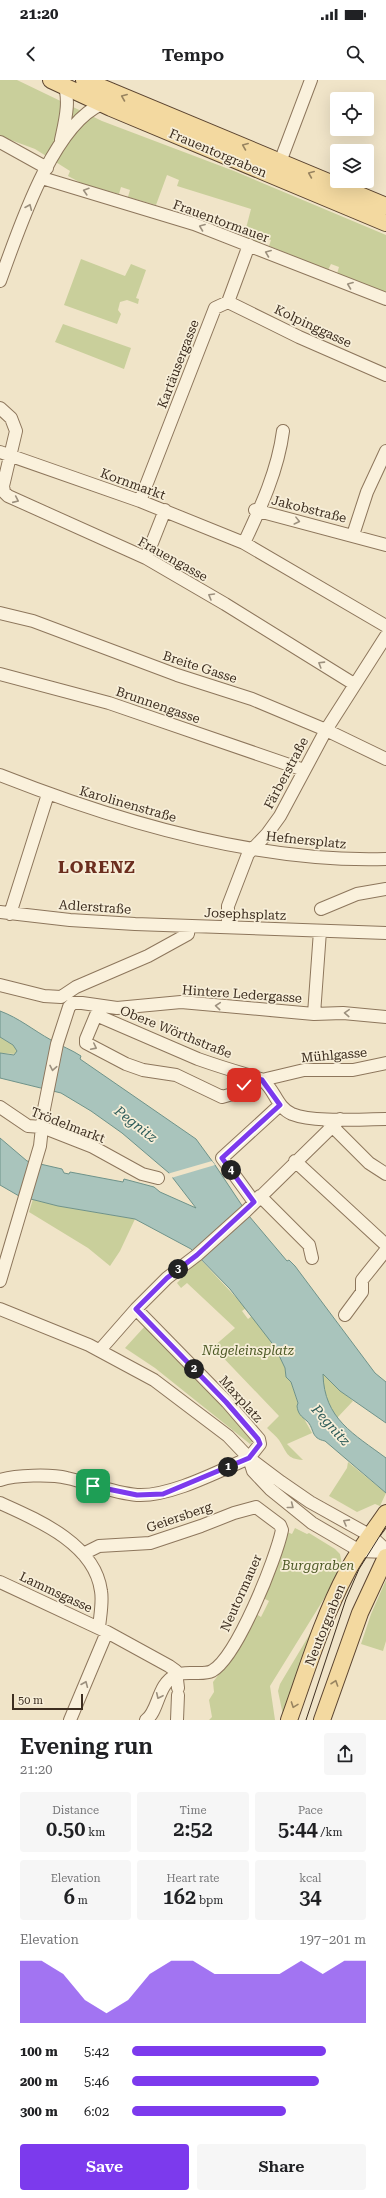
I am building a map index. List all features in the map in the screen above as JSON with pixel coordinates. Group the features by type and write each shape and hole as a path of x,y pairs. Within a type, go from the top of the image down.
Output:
{"main road":[{"name":"Frauentorgraben","path":"84,80 274,176 386,223"},
{"name":"Frauentorgraben","path":"59,82 104,91 386,206"},
{"name":"Neutorgraben","path":"289,1720 327,1614 342,1582 360,1551 386,1513"},
{"path":"322,1720 360,1613 386,1557"}],"street":[{"path":"274,176 311,80"},
{"path":"59,82 67,108 60,143"},
{"path":"0,281 23,220 60,143 104,91"},
{"name":"Frauentormauer","path":"0,142 45,173 194,224 386,299"},
{"path":"359,212 386,206"},
{"path":"228,302 249,246"},
{"name":"Kolpinggasse","path":"228,302 299,337 386,375"},
{"name":"Kartäusergasse","path":"140,501 215,308 228,302"},
{"name":"Frauengasse","path":"0,408 11,418 16,431 5,453 3,486 4,492 8,496 146,558 225,604 354,684"},
{"path":"257,511 280,454 283,431"},
{"path":"354,535 367,492 386,452"},
{"name":"Kornmarkt","path":"5,453 165,510 244,543 386,626"},
{"path":"146,558 165,510"},
{"name":"Jakobstraße","path":"244,543 257,511 354,535 386,545"},
{"name":"Breite Gasse","path":"0,613 33,622 177,675 252,699 326,730 386,759"},
{"name":"Färberstraße","path":"228,927 228,906 252,849 274,825 326,730 386,636"},
{"name":"Brunnengasse","path":"0,674 108,703 304,770"},
{"name":"Karolinenstraße","path":"0,775 48,794 216,843 252,849"},
{"path":"5,913 48,794"},
{"name":"Hefnersplatz","path":"252,849 357,860 386,859"},
{"path":"321,909 357,894 386,889"},
{"name":"Adlerstraße","path":"5,913 70,920 189,926"},
{"name":"Josephsplatz","path":"70,999 76,987 142,958 188,934 189,926 386,933"},
{"path":"314,1014 320,931"},
{"name":"Hintere Ledergasse","path":"0,985 44,996 61,997 82,1003 117,1008 181,1002 314,1014 344,1013 386,1017"},
{"path":"0,1281 35,1164 44,1110 58,1044 70,999"},
{"name":"Obere Wörthstraße","path":"249,1076 236,1093 222,1097 176,1075 143,1070 126,1064 86,1044 86,1039 96,1015 198,1059 262,1080"},
{"name":"Mühlgasse","path":"262,1080 304,1070 353,1070 386,1063"},
{"path":"262,1080 280,1107 298,1116 334,1123 386,1118"},
{"name":"Trödelmarkt","path":"0,1107 28,1126 42,1127 93,1147 142,1174 158,1178"},
{"path":"280,1107 222,1158 253,1203 309,1244 312,1258"},
{"path":"100,1350 136,1309 167,1278 197,1255 253,1203 292,1162 334,1123"},
{"path":"334,1123 369,1163 386,1174"},
{"path":"292,1162 386,1245"},
{"path":"344,1315 362,1292 362,1280 386,1250"},
{"path":"0,1309 100,1350 154,1380 228,1436 249,1458 281,1482 321,1509 371,1536 386,1551"},
{"name":"Maxplatz","path":"136,1309 226,1402 258,1439 260,1444 249,1458"},
{"path":"0,1480 31,1477 66,1477 93,1486 137,1495 163,1494 249,1458"},
{"path":"249,1458 253,1470 270,1489 312,1523 360,1551 386,1551"},
{"path":"0,1503 54,1530 72,1543 83,1554 97,1576 101,1590 103,1630 70,1720"},
{"name":"Geiersberg","path":"83,1554 99,1546 150,1543 234,1513 256,1507 280,1525"},
{"name":"Neutormauer","path":"176,1675 212,1671 231,1651 256,1602 281,1536 282,1530 280,1525"},
{"name":"Lammsgasse","path":"0,1582 103,1630 169,1666 176,1671 176,1675"},
{"path":"176,1675 178,1691 177,1720"},
{"path":"146,1720 163,1687 176,1675"}],"green space":[{"path":"0,80 17,80 102,121 234,171 386,235 386,294 337,274 339,267 331,264 328,270 269,246 271,240 263,237 260,243 244,236 251,209 177,186 179,180 167,175 156,205 128,197 130,190 121,187 119,194 83,184 68,176 70,171 35,149 0,136"},
{"path":"81,259 125,276 131,264 146,270 136,298 139,299 138,304 127,300 120,302 118,310 121,314 117,324 64,305"},
{"path":"63,324 131,348 124,369 55,342"},
{"path":"0,1037 13,1045 17,1051 16,1054 0,1053"},
{"path":"33,1199 58,1206 135,1219 120,1251 110,1266 88,1248 29,1212"},
{"name":"Nägeleinsplatz","path":"200,1259 246,1308 242,1311 248,1319 252,1316 275,1347 285,1368 286,1377 291,1382 298,1404 297,1406 312,1433 287,1444 303,1460 290,1456 278,1438 267,1428 279,1416 213,1347 235,1328 187,1283 181,1288 177,1283"},
{"path":"146,1325 225,1404 253,1441 250,1444 155,1368 125,1348"},
{"path":"323,1373 353,1401 337,1418 326,1397"},
{"path":"348,1462 386,1493 380,1506 375,1504 357,1512 329,1496 347,1468"},
{"name":"Burggraben","path":"295,1528 307,1534 309,1533 335,1549 340,1554 342,1565 325,1597 270,1686 275,1720 209,1720 212,1717 209,1700 214,1692 213,1682 240,1646 256,1614 261,1617 269,1601 263,1598 287,1532 292,1534"},
{"path":"386,1580 386,1641 383,1651 361,1644 371,1614"},
{"path":"314,1627 317,1629 284,1720 278,1691 280,1684"}],"water":[{"name":"Pegnitz","path":"0,1011 81,1056 80,1059 196,1139 249,1216 287,1261 289,1260 295,1266 375,1373 386,1382 386,1423 340,1391 323,1374 325,1390 329,1403 335,1414 352,1433 386,1458 386,1493 325,1441 317,1438 307,1421 298,1411 298,1403 291,1382 286,1377 285,1368 275,1347 230,1289 191,1249 135,1219 58,1206 19,1196 0,1185 0,1138 27,1161 62,1169 64,1173 69,1174 70,1172 123,1182 124,1179 154,1187 160,1192 196,1208 169,1173 122,1133 91,1111 61,1093 0,1078 0,1053 14,1055 17,1051 13,1045 0,1037"}],"pier":[{"path":"212,1161 215,1165 171,1178 167,1174"}],"tram line":[{"path":"306,1720 346,1599 359,1569 386,1526"}],"district":[{"name":"LORENZ","path":"97,867"}],"route":[{"path":"93,1486 137,1495 163,1494 249,1458 260,1444 258,1439 226,1402 136,1309 167,1278 197,1255 254,1202 222,1158 280,1105 262,1080 249,1076 244,1085"}]}
